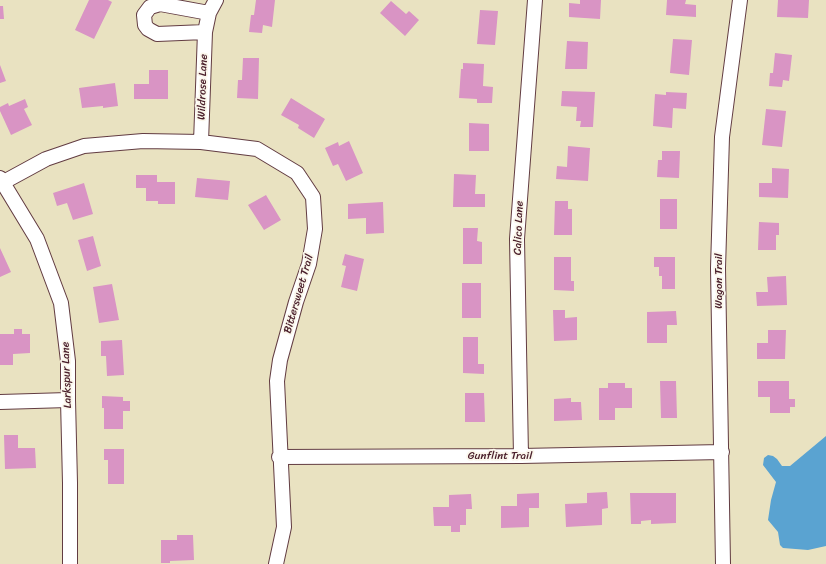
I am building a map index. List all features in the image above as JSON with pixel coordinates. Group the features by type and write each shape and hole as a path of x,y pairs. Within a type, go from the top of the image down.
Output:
{"street":[{"name":"Wildrose Lane","path":"201,142 206,32 209,14 216,0"},
{"name":"Calico Lane","path":"521,456 517,239 535,0"},
{"name":"Wagon Trail","path":"723,564 718,268 722,137 740,0"},
{"path":"206,32 157,34 148,30 145,25 144,15 150,7 160,4 209,14"},
{"name":"Bittersweet Trail","path":"1,181 46,158 84,146 143,141 201,142 257,149 297,173 313,197 315,229 309,264 296,302 282,353 277,381 279,457 284,527 276,564"},
{"name":"Larkspur Lane","path":"1,181 37,238 61,303 68,361 70,564"},
{"path":"0,402 68,400"},
{"name":"Gunflint Trail","path":"279,457 521,456 722,452"}],"water":[{"path":"826,436 826,546 808,550 783,548 780,545 778,532 768,520 776,482 763,465 764,458 768,455 773,456 782,466 790,466"}],"building":[{"path":"89,0 108,0 112,2 94,39 75,30"},
{"path":"256,0 275,0 272,27 263,25 262,33 249,32 251,15 254,15"},
{"path":"580,0 601,0 600,19 569,17 569,3 580,4"},
{"path":"667,0 686,0 685,4 696,5 696,17 666,15"},
{"path":"778,0 809,0 808,18 777,17"},
{"path":"391,1 406,14 409,11 419,20 405,36 380,13"},
{"path":"0,6 3,6 4,19 0,19"},
{"path":"480,10 498,11 495,45 477,44"},
{"path":"673,39 692,40 689,75 670,73"},
{"path":"567,41 588,42 587,69 565,69"},
{"path":"775,53 792,55 789,81 783,80 782,87 769,86 770,73 773,73"},
{"path":"243,58 259,58 258,99 237,98 238,80 242,80"},
{"path":"463,63 484,64 483,86 493,87 492,103 477,103 477,99 459,98 461,69 463,69"},
{"path":"0,65 6,81 0,83"},
{"path":"149,70 168,70 168,99 134,99 134,84 149,84"},
{"path":"115,83 118,106 82,108 79,88"},
{"path":"562,91 595,92 593,127 580,127 581,121 576,121 577,107 561,106"},
{"path":"666,92 687,93 686,109 673,108 672,128 653,126 655,94 666,95"},
{"path":"291,98 325,119 314,138 298,128 299,125 281,115"},
{"path":"25,99 28,107 24,109 32,125 11,135 0,111 0,107 8,103 9,106"},
{"path":"766,109 786,111 782,147 762,145"},
{"path":"469,123 489,124 489,151 469,151"},
{"path":"349,141 363,173 346,181 338,164 333,166 325,148 338,142 339,146"},
{"path":"568,146 590,148 588,181 556,179 557,166 567,167"},
{"path":"662,151 680,151 679,178 657,177 658,160 662,160"},
{"path":"772,168 789,169 788,198 759,197 759,183 772,183"},
{"path":"454,174 476,175 475,194 485,194 485,207 453,207"},
{"path":"136,175 157,175 157,182 175,182 175,204 158,204 158,201 146,201 146,188 136,188"},
{"path":"197,178 230,181 228,200 195,197"},
{"path":"84,183 93,214 73,220 67,203 57,206 53,193"},
{"path":"266,195 281,220 264,230 248,205"},
{"path":"660,199 677,199 677,229 660,229"},
{"path":"555,201 568,201 568,209 572,209 572,235 554,235"},
{"path":"383,202 384,233 366,234 366,218 348,219 348,204"},
{"path":"759,222 779,223 779,235 776,235 776,250 758,250"},
{"path":"463,228 478,228 477,241 482,242 482,264 463,264"},
{"path":"93,236 101,266 87,271 78,240"},
{"path":"0,248 11,272 0,277"},
{"path":"345,254 364,259 357,291 341,287 346,266 342,265"},
{"path":"554,257 571,257 571,281 574,281 574,291 554,290"},
{"path":"654,257 675,257 675,289 662,289 662,276 659,276 659,267 654,267"},
{"path":"786,276 787,305 757,306 756,292 768,292 767,277"},
{"path":"462,283 481,283 481,318 462,318"},
{"path":"112,284 119,320 99,323 93,287"},
{"path":"553,310 565,310 565,318 577,317 577,340 554,341"},
{"path":"676,311 677,325 667,325 667,343 647,343 647,312"},
{"path":"14,329 22,329 22,334 30,334 30,353 13,354 13,365 0,365 0,334 14,334"},
{"path":"768,330 786,330 785,359 757,359 757,343 768,343"},
{"path":"463,337 478,337 478,364 484,364 484,374 463,373"},
{"path":"122,340 124,375 107,376 106,356 101,356 101,341"},
{"path":"660,381 676,381 677,418 661,418"},
{"path":"758,381 789,381 789,399 795,399 795,407 790,407 790,413 770,413 770,397 758,397"},
{"path":"608,383 625,383 625,388 632,388 632,408 615,408 615,420 599,420 599,388 608,388"},
{"path":"465,393 484,393 485,422 465,422"},
{"path":"102,396 123,397 123,401 130,401 130,411 123,411 123,429 104,429 104,408 102,408"},
{"path":"571,398 571,402 581,402 582,420 554,421 554,399"},
{"path":"4,435 18,435 18,448 35,448 36,468 5,469"},
{"path":"104,449 124,449 124,484 108,484 108,460 104,460"},
{"path":"607,492 608,508 602,509 602,525 566,527 565,504 587,503 587,493"},
{"path":"539,493 539,508 529,508 529,527 501,528 501,506 517,506 517,494"},
{"path":"630,493 676,493 676,523 651,524 651,520 641,521 641,524 631,524"},
{"path":"471,494 472,509 466,509 466,525 460,525 460,532 451,532 451,526 434,526 433,507 449,507 449,495"},
{"path":"177,535 193,535 194,560 161,563 161,540 177,540"}]}
